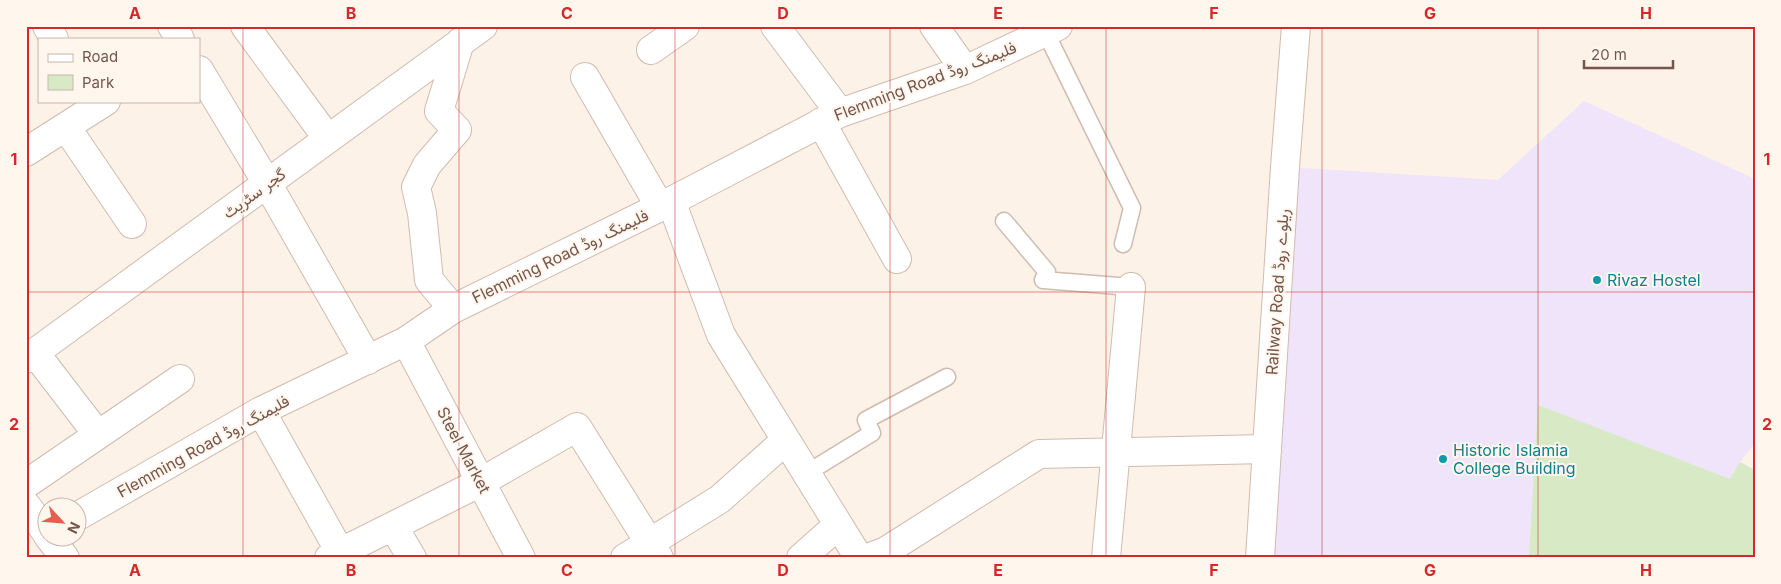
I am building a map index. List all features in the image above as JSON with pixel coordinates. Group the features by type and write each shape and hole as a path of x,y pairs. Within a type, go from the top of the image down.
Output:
{"street":[{"path":"47,26 53,38"},
{"path":"172,26 179,38"},
{"path":"245,26 328,139"},
{"name":"گجر سٹریٹ","path":"31,356 482,26"},
{"path":"651,50 685,26"},
{"path":"775,26 831,117 897,259"},
{"path":"934,26 965,70"},
{"name":"Railway Road ریلوے روڈ","path":"1260,558 1296,26"},
{"name":"Flemming Road فلیمنگ روڈ","path":"88,510 261,411 406,341 453,309 665,204 831,117 965,70 1052,30"},
{"path":"453,309 429,280 422,212 416,187 427,165 457,130 439,111 460,42"},
{"path":"200,72 267,183 368,360"},
{"path":"585,77 665,204 721,335 859,558"},
{"path":"26,152 66,127 98,103"},
{"path":"66,127 132,224"},
{"path":"1106,558 1130,287"},
{"name":"Steel Market","path":"406,341 521,558"},
{"path":"31,356 98,435"},
{"path":"26,484 180,379"},
{"path":"261,411 334,555 481,482 577,427 655,551"},
{"path":"625,558 655,551 720,499 786,440"},
{"path":"868,558 886,551 1039,454 1267,449"},
{"path":"26,505 38,526"},
{"path":"801,558 838,525"},
{"path":"393,526 412,558"},
{"path":"54,546 65,558"}],"lane":[{"path":"1052,30 1132,208 1123,244"},
{"path":"1004,221 1047,272 1043,280 1130,287"},
{"path":"807,474 872,433 866,420 947,377"}],"shaded area":[{"path":"1584,101 1755,179 1755,443 1740,462 1755,470 1755,558 1264,558 1285,167 1498,180"}],"green space":[{"path":"1538,405 1730,479 1740,462 1755,470 1755,558 1529,558"}],"place":[{"name":"Rivaz Hostel","path":"1597,280"},
{"name":"Historic Islamia College Building","path":"1443,459"}]}
